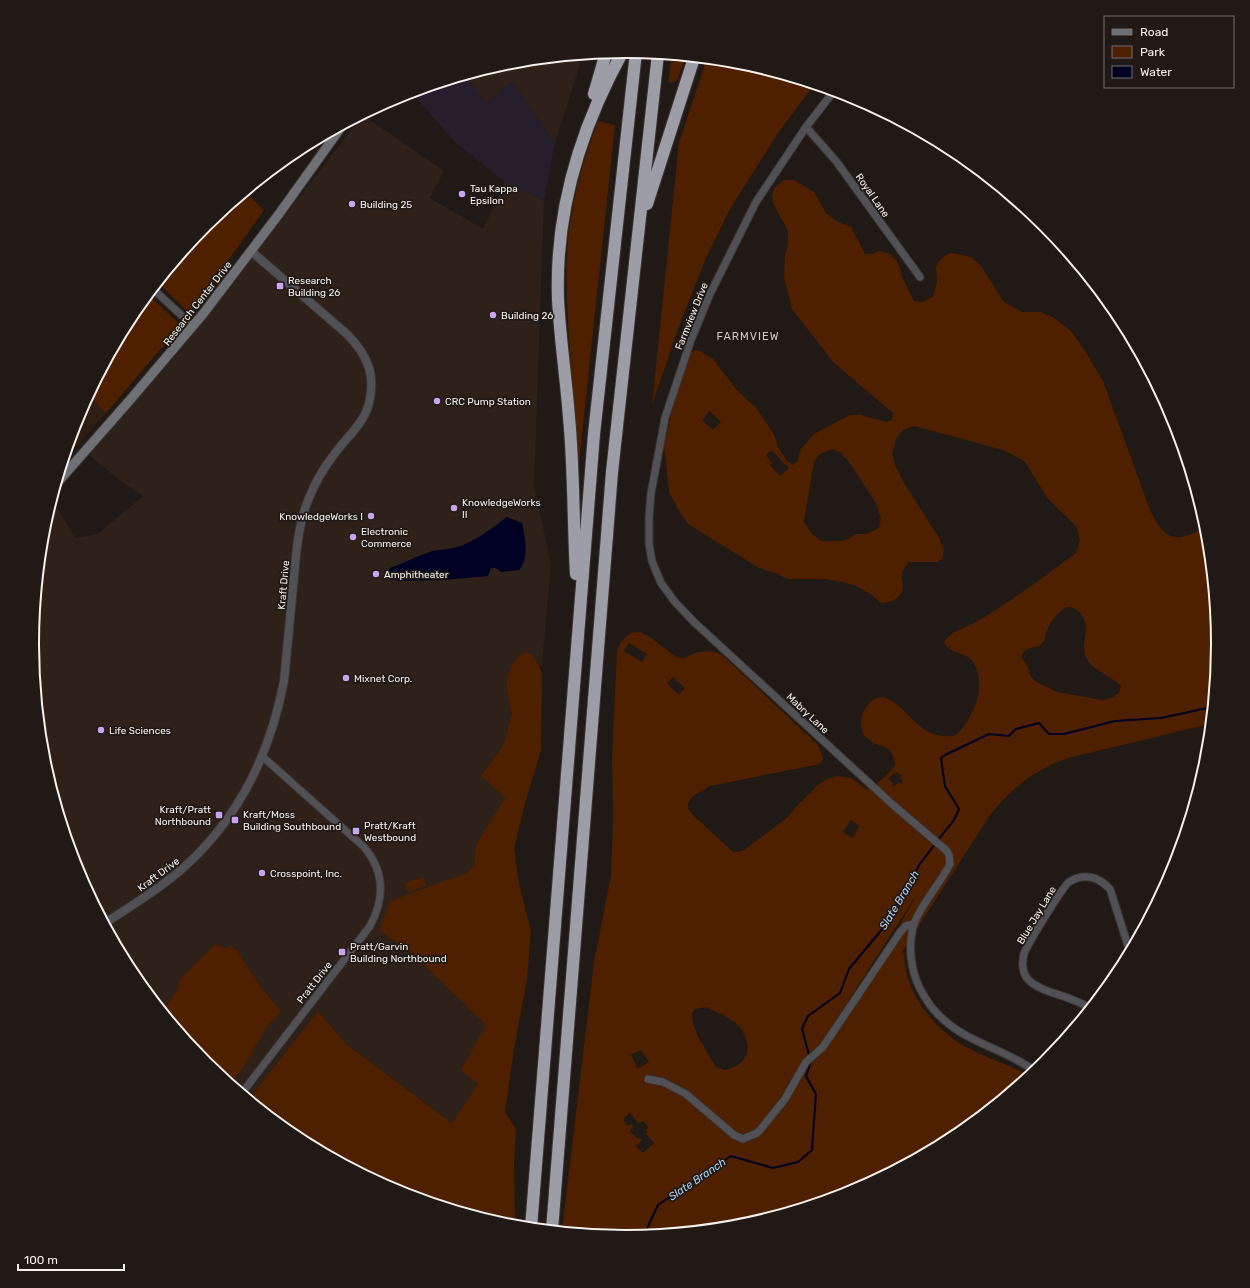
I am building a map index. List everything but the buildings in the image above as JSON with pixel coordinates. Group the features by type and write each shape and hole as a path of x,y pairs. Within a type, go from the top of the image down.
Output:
{"highway":[{"path":"584,136 599,99 619,58"},
{"path":"531,1222 594,434 635,58"},
{"path":"578,626 570,418 560,324 558,280 561,230 566,200 604,59"},
{"path":"552,1225 605,552 613,464 657,59"},
{"path":"639,221 645,211 693,62"}],"main road":[{"name":"Research Center Drive","path":"64,475 193,326 279,214 336,135"}],"street":[{"name":"Farmview Drive","path":"658,577 652,561 649,544 651,493 665,418 691,340 715,283 756,202 806,127 830,96"},
{"name":"Royal Lane","path":"806,127 836,161 920,277"},
{"name":"Kraft Drive","path":"109,920 165,882 182,869 202,850 233,812 249,785 263,757 277,715 284,681 296,553 305,508 312,490 323,470 364,416 370,402 372,383 370,372 367,360 356,343 251,250"},
{"path":"156,292 193,326"},
{"name":"Mabry Lane","path":"658,577 665,590 694,622 892,804 947,850 950,864 914,924"},
{"name":"Pratt Drive","path":"245,1090 370,926 377,911 381,890 377,869 372,857 364,847 263,757"},
{"name":"Blue Jay Lane","path":"1086,1006 1031,983 1023,970 1024,955 1039,926 1068,882 1081,876 1103,881 1110,889 1128,944"},
{"path":"648,1079 663,1082 686,1094 734,1135 743,1139 757,1133 785,1099 806,1062 823,1047 900,931 906,926 914,924 910,949 912,965 916,980 923,995 936,1013 949,1025 966,1036 1018,1060 1029,1067"}],"shaded area":[{"path":"580,60 578,71 555,143 512,82 486,103 468,80 511,69"},
{"path":"468,80 486,103 512,82 555,143 544,200 505,182 456,143 416,97"},
{"path":"367,118 444,171 430,198 483,229 505,182 544,200 534,485 551,564 542,664 540,666 534,657 507,692 512,714 503,745 481,776 505,798 476,844 474,867 379,929 415,956 487,1025 461,1070 479,1084 452,1123 346,1044 318,1011 252,1096 234,1080 247,1062 264,1031 281,1011 259,985 238,951 215,945 179,980 178,988 165,1007 138,970 99,903 70,832 59,796 50,758 40,682 40,606 44,568 56,506 75,538 98,534 143,496 118,479 89,455 199,325 357,123"},
{"path":"93,399 106,413 72,451"}],"green space":[{"path":"671,60 684,61 677,80 672,83 669,82"},
{"path":"705,64 739,69 811,88 780,130 730,209 705,260 679,326 652,405 679,142"},
{"path":"598,121 615,125 577,481 567,298 567,264 569,230 577,188 584,161"},
{"path":"784,180 794,180 814,192 826,213 836,221 851,227 865,254 872,254 880,251 890,254 896,260 902,277 914,301 922,302 933,297 937,282 936,267 939,261 947,254 953,253 971,257 981,266 1004,302 1022,312 1040,312 1053,317 1071,331 1103,381 1150,510 1161,529 1173,537 1187,536 1200,530 1210,606 1210,682 1205,725 1068,758 1044,768 1025,780 1007,796 990,815 902,952 904,953 905,968 909,982 916,996 924,1009 945,1032 970,1049 1023,1073 982,1109 951,1131 884,1170 813,1199 777,1210 739,1219 663,1229 625,1230 563,1226 594,962 611,876 613,818 612,756 617,652 620,643 631,633 640,632 650,637 676,657 684,658 698,652 711,651 721,654 817,744 823,759 820,764 710,786 693,796 688,803 688,808 692,814 733,852 739,852 744,850 788,817 818,785 827,779 837,776 852,778 867,790 889,773 895,765 891,752 866,737 861,728 864,711 870,702 875,699 884,697 894,702 917,724 936,735 953,736 959,732 974,707 978,696 979,679 973,662 965,655 948,647 944,643 946,639 953,633 974,623 1026,590 1076,553 1080,540 1076,526 1048,499 1025,462 1003,450 914,426 903,430 896,439 892,454 896,467 904,483 938,536 944,550 942,559 937,562 908,562 902,572 903,589 899,596 890,602 881,603 872,595 854,585 826,579 788,579 759,568 688,524 680,513 669,492 664,445 674,403 690,354 695,350 700,351 713,359 736,389 756,408 774,434 778,447 787,461 793,465 797,462 801,449 814,434 850,415 861,415 886,422 892,420 893,413 834,363 792,309 784,277 788,231 773,203 772,196 774,188","holes":["710,411 721,422 713,430 702,420","833,449 841,453 849,462 876,503 881,519 879,528 866,534 856,534 849,539 840,541 822,541 812,534 804,522 814,461 820,454","772,450 789,468 780,476 770,465 772,463 766,455","1071,607 1075,608 1081,613 1086,624 1084,649 1088,661 1091,665 1121,686 1119,693 1111,698 1102,700 1057,692 1035,681 1031,677 1028,667 1021,657 1026,650 1037,647 1043,642 1054,618 1063,609","629,643 647,654 642,662 624,651","673,677 685,688 679,695 667,683","897,772 903,781 901,783 899,782 894,787 892,785 893,783 888,779 894,773 895,774","851,820 859,826 853,838 843,832","917,894 883,956 825,1049 810,1065 800,1081 762,1129 759,1128 811,1053 818,1048","705,1007 726,1017 738,1025 747,1041 748,1047 744,1059 737,1065 727,1070 716,1067 698,1037 693,1023 692,1014 695,1009","641,1050 649,1062 638,1069 631,1055","630,1112 637,1122 640,1123 643,1121 648,1127 646,1134 654,1143 643,1153 636,1146 642,1140 639,1138 638,1139 630,1131 633,1126 631,1124 628,1126 623,1120"]},
{"path":"248,195 264,210 194,309 188,312 161,286 184,258 211,230"},
{"path":"152,298 181,325 106,413 93,399 118,351"},
{"path":"528,652 533,657 540,667 542,674 541,750 525,803 514,848 519,884 531,931 527,979 514,1049 505,1112 516,1129 514,1164 515,1220 473,1210 437,1199 366,1170 299,1131 252,1096 318,1011 346,1044 452,1123 478,1084 461,1070 486,1025 415,956 379,930 390,901 466,873 474,866 476,844 505,798 481,776 503,745 512,714 507,692 507,677 514,662 522,653"},
{"path":"423,877 426,886 408,892 405,883"},
{"path":"215,944 225,948 230,946 238,951 259,985 281,1011 264,1031 247,1062 234,1080 184,1030 165,1007 178,988 179,980"}],"water":[{"path":"507,517 522,523 526,553 525,559 519,570 502,572 495,568 491,568 488,576 443,580 401,581 389,579 388,573 390,568 418,556 464,545"}],"waterway":[{"name":"Slate Branch","path":"938,840 954,820 959,809 945,786 941,758 945,755 989,734 1009,736 1016,729 1039,723 1049,734 1064,734 1115,721 1161,718 1207,708"},
{"name":"Slate Branch","path":"647,1229 658,1205 731,1156 773,1168 798,1162 812,1150 816,1094 806,1076 811,1062 802,1029 808,1016 840,993 849,969 883,928 920,864 935,844"}],"place":[{"name":"Tau Kappa Epsilon","path":"462,194"},
{"name":"Building 25","path":"352,204"},
{"name":"Research Building 26","path":"280,286"},
{"name":"Building 26","path":"493,315"},
{"name":"CRC Pump Station","path":"437,401"},
{"name":"KnowledgeWorks II","path":"454,508"},
{"name":"KnowledgeWorks I","path":"371,516"},
{"name":"Electronic Commerce","path":"353,537"},
{"name":"Amphitheater","path":"376,574"},
{"name":"Mixnet Corp.","path":"346,678"},
{"name":"Life Sciences","path":"101,730"},
{"name":"Kraft/Pratt Northbound","path":"219,815"},
{"name":"Kraft/Moss Building Southbound","path":"235,820"},
{"name":"Pratt/Kraft Westbound","path":"356,831"},
{"name":"Crosspoint, Inc.","path":"262,873"},
{"name":"Pratt/Garvin Building Northbound","path":"342,952"}],"district":[{"name":"FARMVIEW","path":"748,336"}]}
